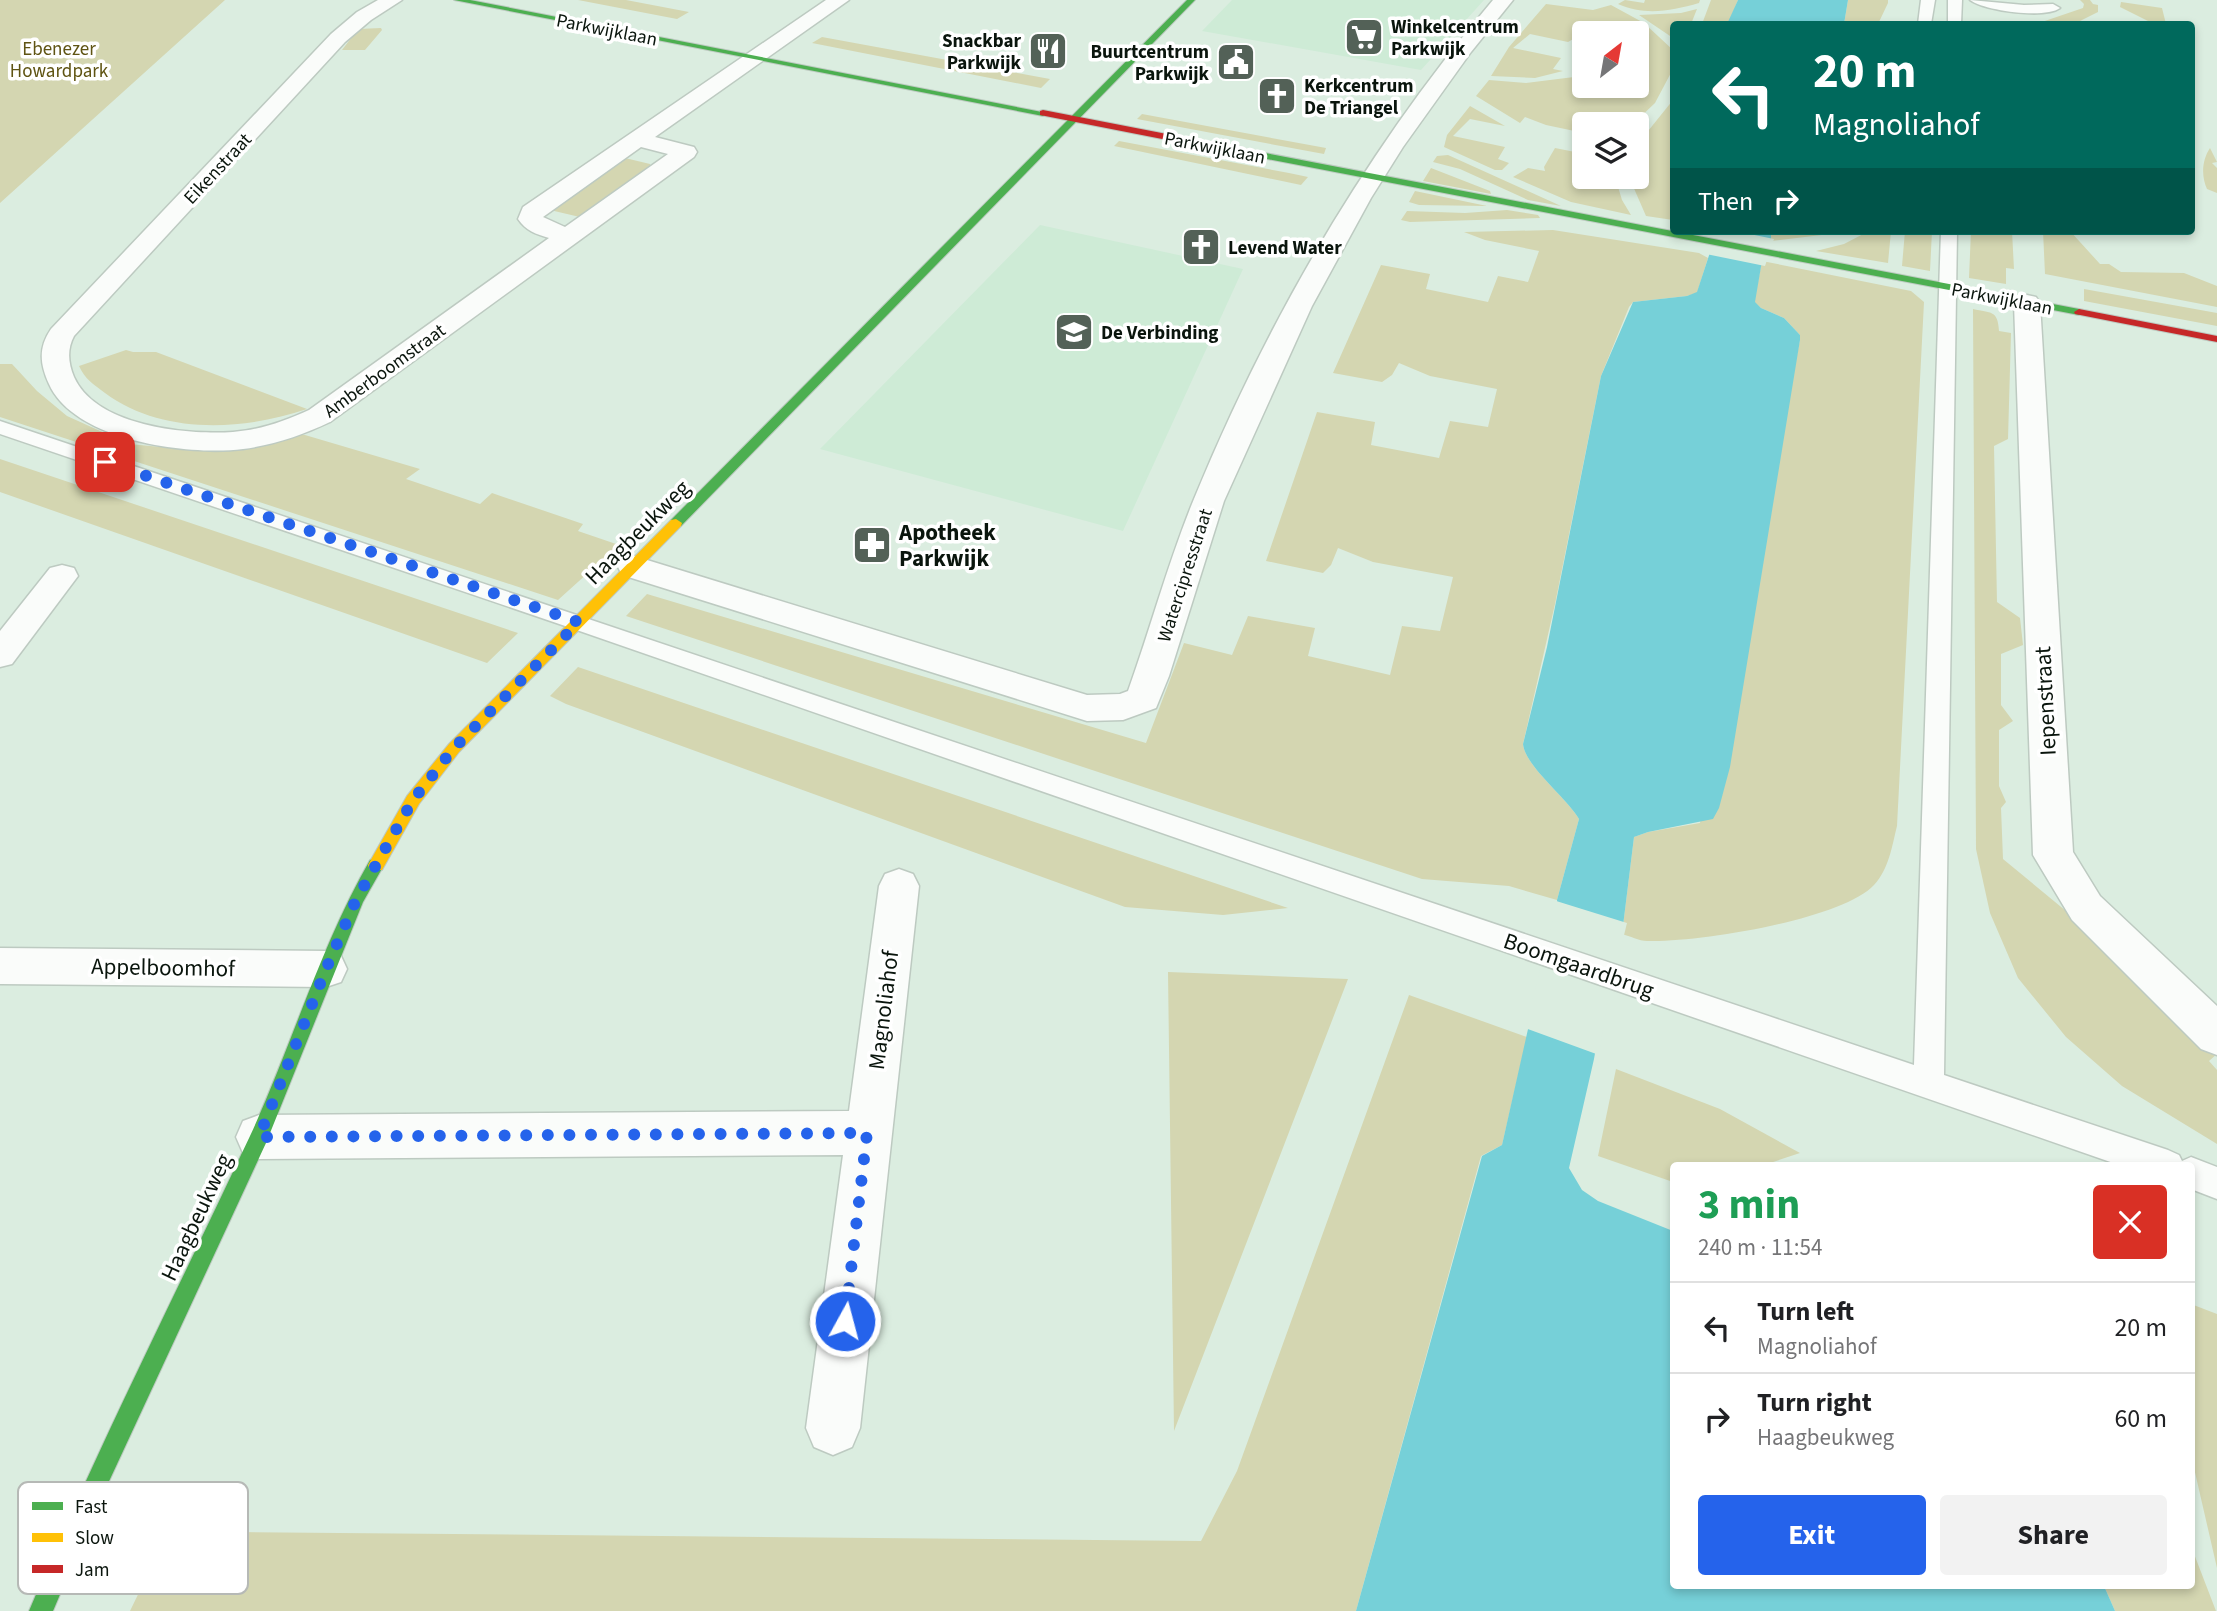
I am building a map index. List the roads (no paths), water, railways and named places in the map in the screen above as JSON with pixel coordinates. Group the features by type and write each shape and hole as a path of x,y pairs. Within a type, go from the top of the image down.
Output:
{"street":[{"name":"Eikenstraat","path":"55,348 55,342 64,330 338,38 364,16 392,0"},
{"name":"Parkwijklaan","path":"458,0 2217,339"},
{"path":"568,236 538,226 530,219 532,212 839,0"},
{"name":"Haagbeukweg","path":"97,1482 259,1137 356,900 413,800 454,748 1191,0"},
{"name":"Watercipresstraat","path":"634,566 1087,708 1122,707 1143,699 1182,574 1211,497 1278,343 1343,222 1372,177 1437,80 1503,0"},
{"name":"Amberboomstraat","path":"55,348 55,363 64,389 94,414 134,429 175,440 233,440 256,437 314,420 686,152 637,139"},
{"name":"Iepenstraat","path":"2027,303 2053,855 2086,908 2217,1035"},
{"path":"0,655 62,576"},
{"name":"Magnoliahof","path":"833,1428 899,886"},
{"name":"Appelboomhof","path":"0,965 326,969"},
{"path":"259,1137 867,1133"},
{"name":"Haagbeukweg","path":"41,1611 49,1594"}],"lane":[{"path":"1925,21 1928,0"},
{"path":"1955,0 1955,21"},
{"path":"1977,0 2001,8 2028,10 2056,4"},
{"path":"2017,20 2056,4"},
{"path":"1929,1082 1950,235"},
{"name":"Boomgaardbrug","path":"0,427 579,622 1667,996 1929,1082 2157,1162"},
{"path":"2195,1175 2217,1182"}],"water":[{"path":"1738,0 1848,0 1844,21 1728,21"},
{"path":"1716,235 1771,235 1762,261 1755,302 1761,308 1784,318 1800,335 1800,340 1730,767 1719,808 1713,819 1634,837 1622,934 1604,1003 1569,1168 1582,1190 1598,1201 1670,1230 1670,1589 2105,1589 2115,1611 1356,1611 1482,1156 1502,1145 1539,980 1558,912 1557,900 1579,819 1538,772 1525,753 1523,744 1547,647 1601,376 1633,302 1687,296 1697,292"}],"place":[{"name":"Winkelcentrum Parkwijk","path":"1364,37"},
{"name":"Snackbar Parkwijk","path":"1048,51"},
{"name":"Buurtcentrum Parkwijk","path":"1236,62"},
{"name":"Kerkcentrum De Triangel","path":"1277,96"},
{"name":"Levend Water","path":"1201,247"},
{"name":"De Verbinding","path":"1074,332"},
{"name":"Apotheek Parkwijk","path":"872,545"}],"park label":[{"name":"Ebenezer Howardpark","path":"59,59"}]}
